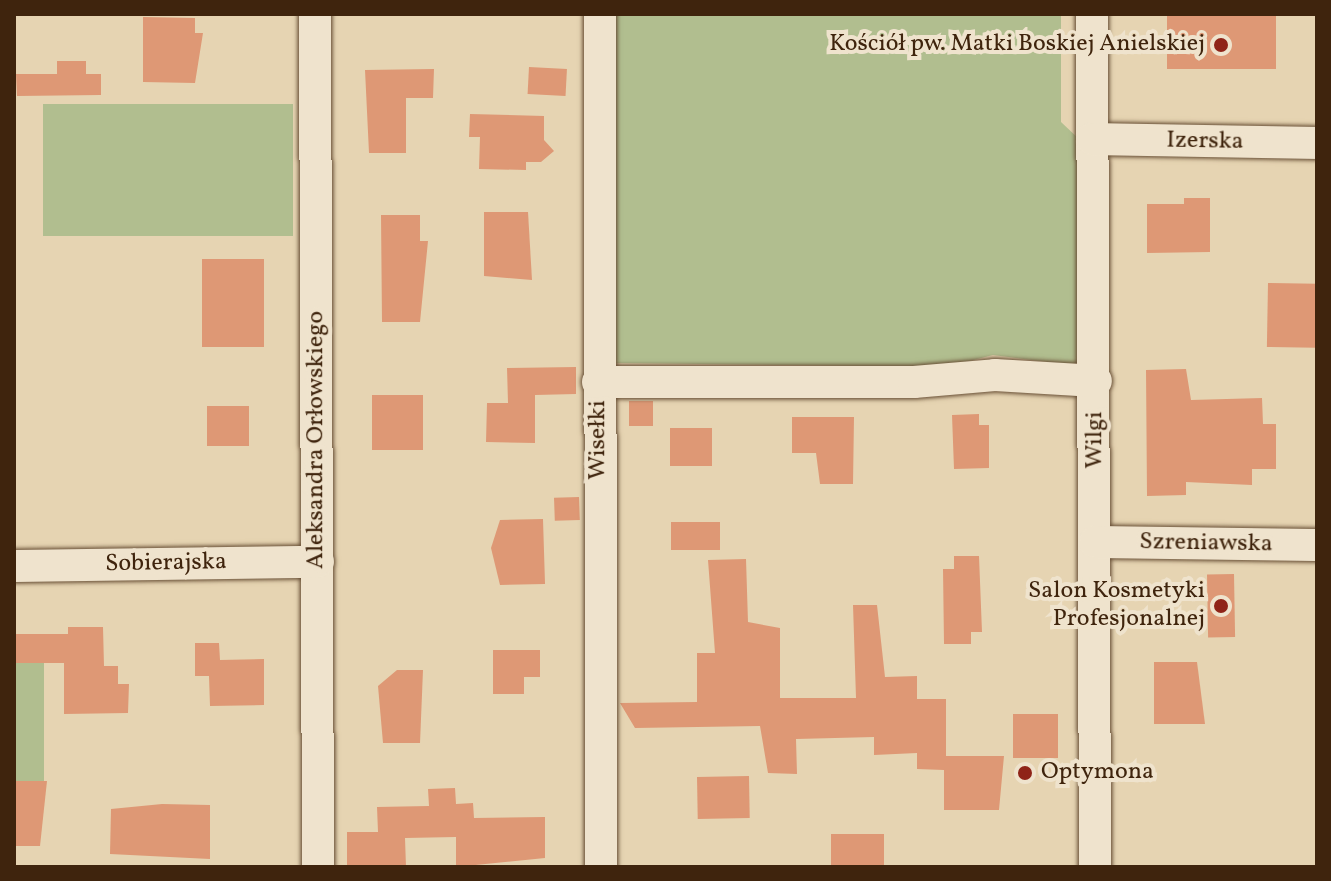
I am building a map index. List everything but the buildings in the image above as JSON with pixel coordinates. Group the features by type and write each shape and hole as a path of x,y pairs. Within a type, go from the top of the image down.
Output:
{"street":[{"name":"Aleksandra Orłowskiego","path":"315,14 318,867"},
{"name":"Wisełki","path":"600,14 598,382 601,867"},
{"name":"Wilgi","path":"1092,14 1096,381 1095,867"},
{"name":"Izerska","path":"1092,139 1317,143"},
{"path":"598,382 914,382 995,375 1096,381"},
{"name":"Szreniawska","path":"1095,542 1317,545"},
{"name":"Sobierajska","path":"14,566 318,562"}],"green space":[{"path":"614,14 1061,14 1061,122 1079,139 1078,366 993,355 946,367 615,363"},
{"path":"43,104 293,104 293,236 43,236"},
{"path":"14,663 44,663 44,781 14,781"}],"place":[{"name":"Kościół pw. Matki Boskiej Anielskiej","path":"1221,45"},
{"name":"Salon Kosmetyki Profesjonalnej","path":"1221,606"},
{"name":"Optymona","path":"1025,773"}]}
